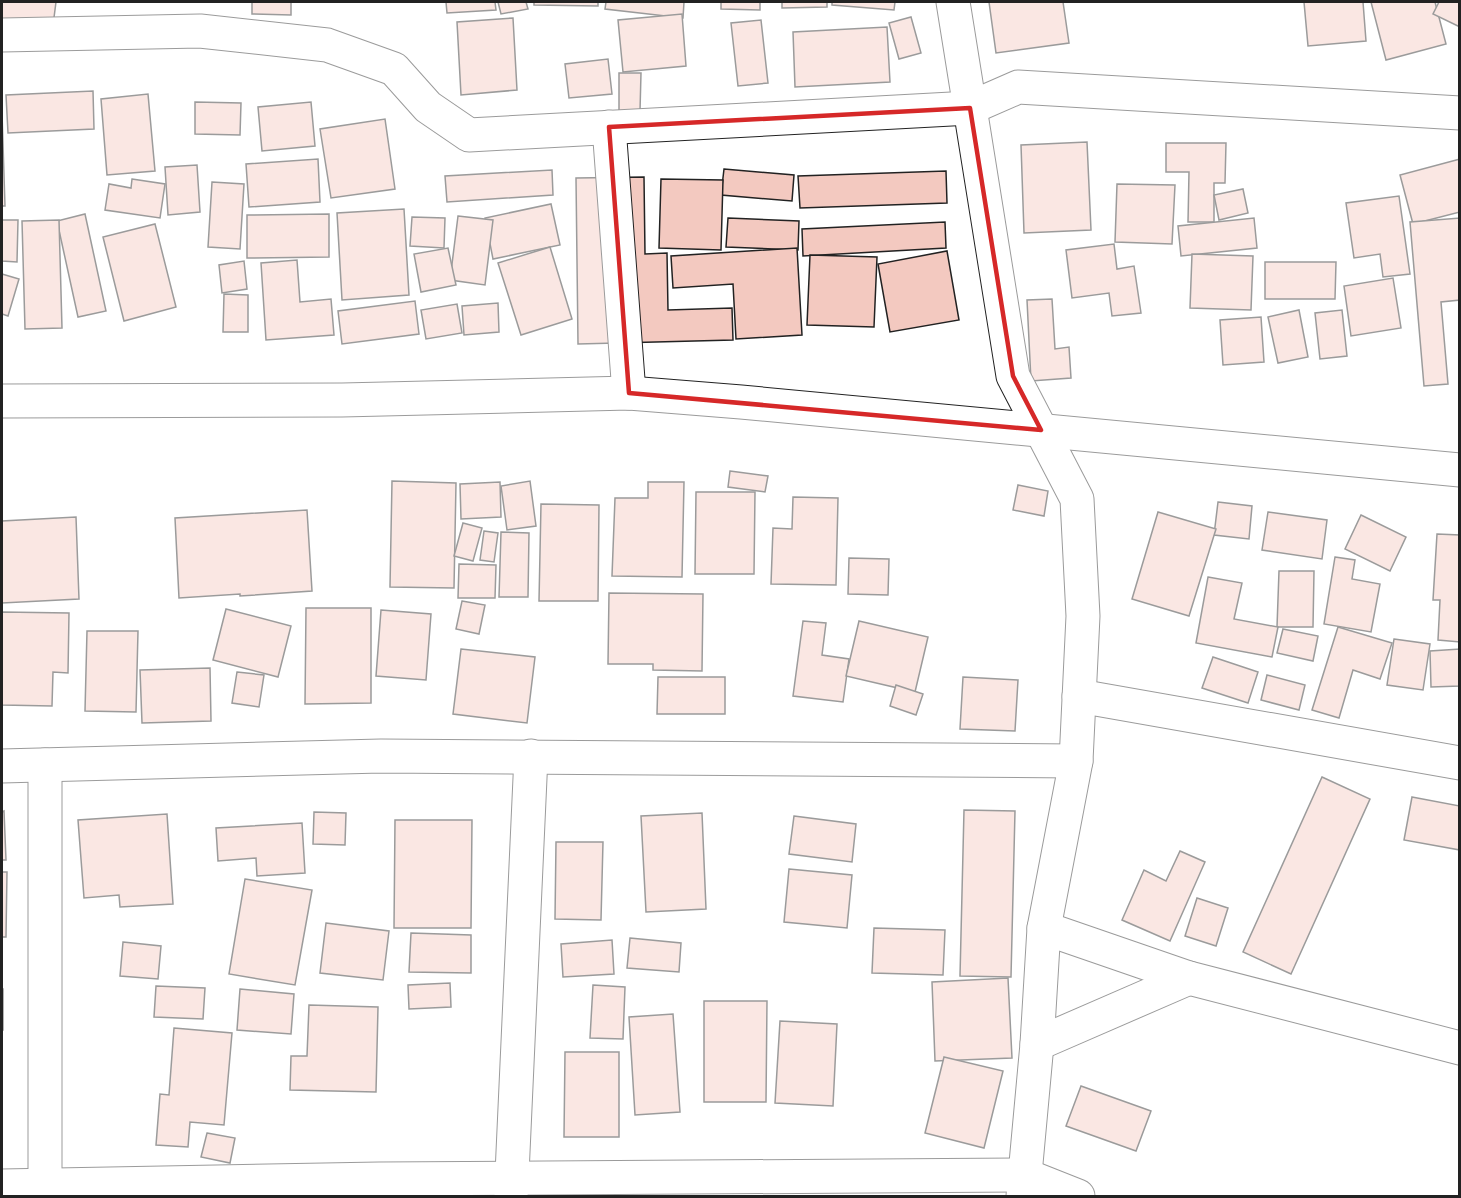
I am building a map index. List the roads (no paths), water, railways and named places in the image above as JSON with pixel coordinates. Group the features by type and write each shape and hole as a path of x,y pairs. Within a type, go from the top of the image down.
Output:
{"street":[{"path":"953,2 1013,376 1077,499 1083,616 1076,760 1044,928 1037,1044 1024,1186"},
{"path":"2,35 200,31 327,45 394,69 428,106 469,135 970,108 1018,87 1460,113"},
{"path":"609,127 629,393"},
{"path":"2,401 342,400 629,393 1460,470"},
{"path":"1079,696 1460,763"},
{"path":"2,766 381,756 1076,760"},
{"path":"511,1187 531,756"},
{"path":"45,765 45,1191"},
{"path":"1044,928 1189,978 1460,1048"},
{"path":"1037,1044 1189,978"},
{"path":"2,1186 45,1191 1024,1186 1078,1197"}]}
